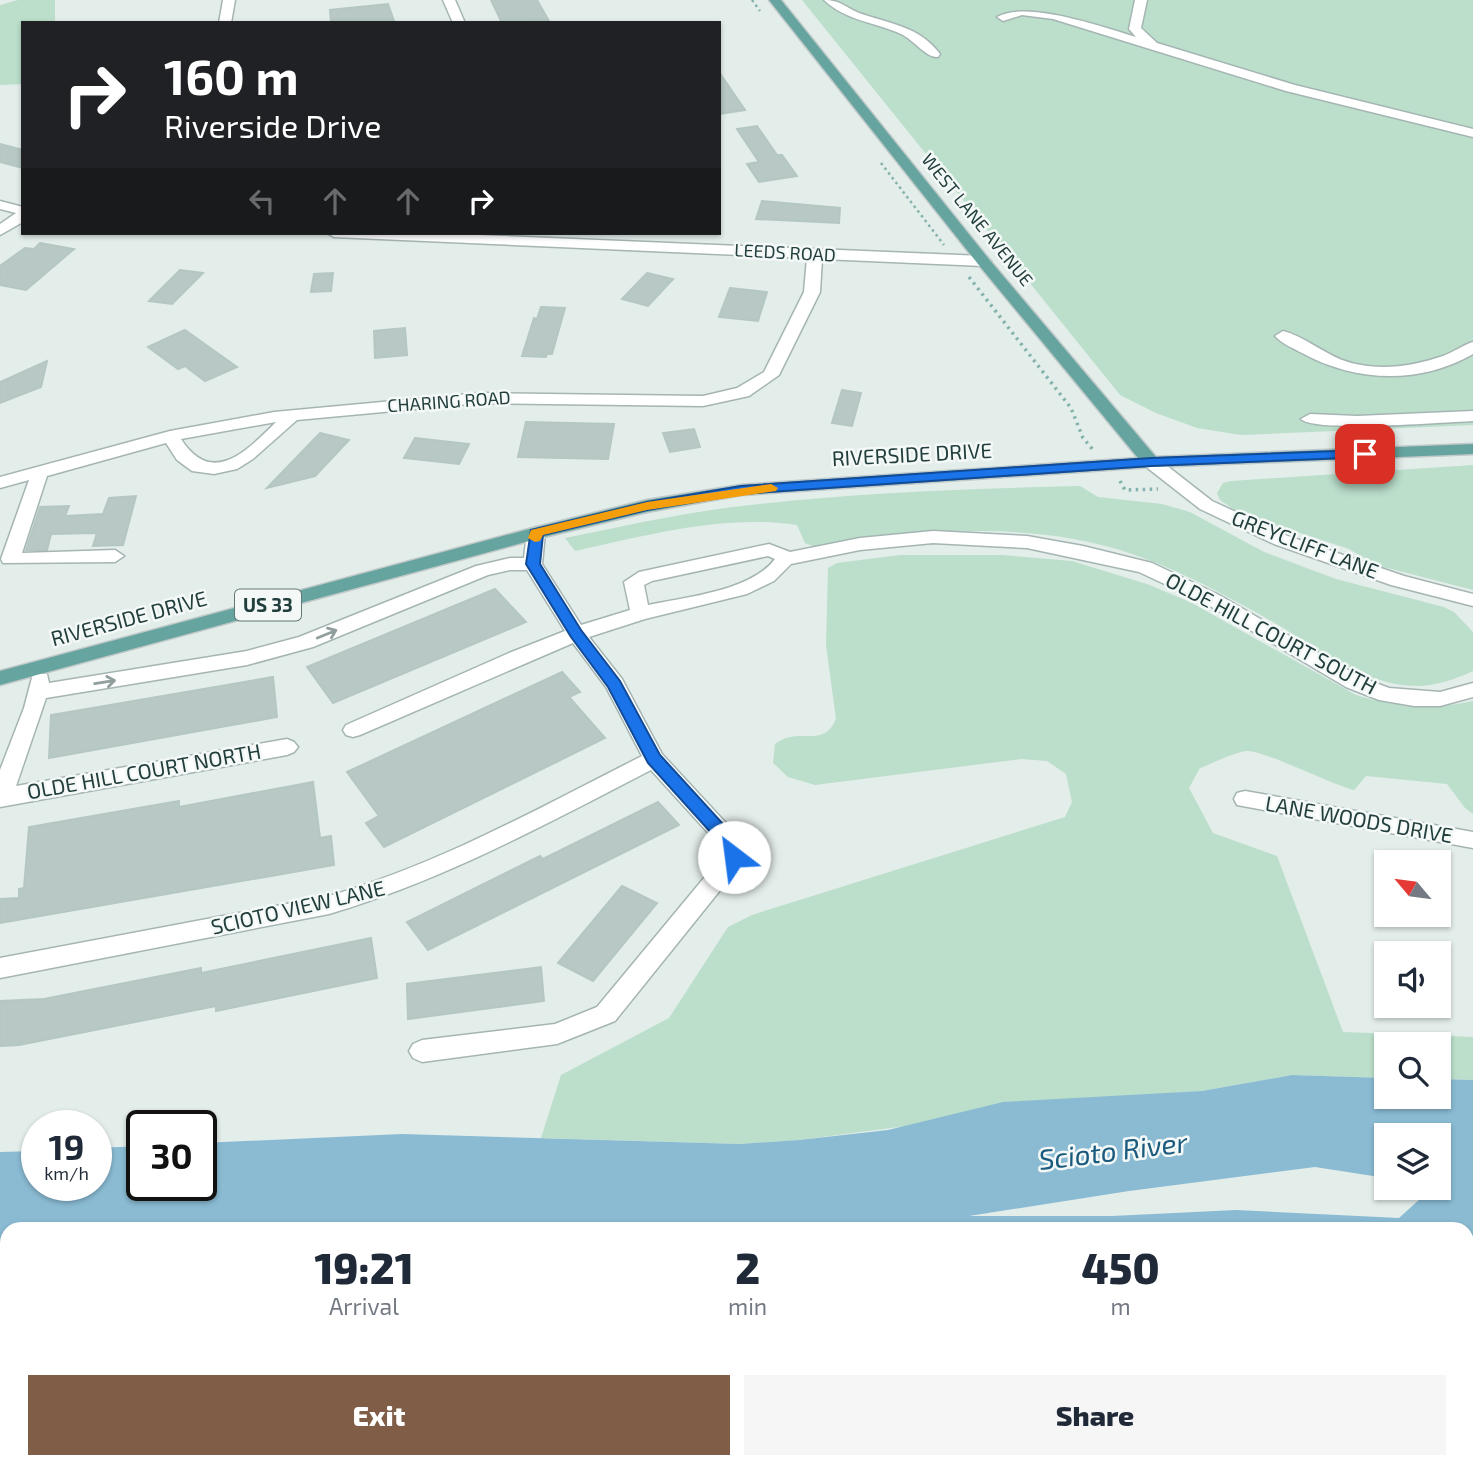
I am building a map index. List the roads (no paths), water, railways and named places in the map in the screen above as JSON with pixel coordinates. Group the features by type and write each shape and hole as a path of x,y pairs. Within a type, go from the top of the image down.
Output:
{"main road":[{"name":"WEST LANE AVENUE","path":"775,0 984,261 1151,462"},
{"name":"RIVERSIDE DRIVE","path":"0,678 536,533 647,506 741,490 1151,462 1473,449"}],"street":[{"path":"225,21 229,0"},
{"path":"449,0 458,21"},
{"path":"830,0 853,15 895,25 920,38 934,54"},
{"path":"1141,0 1135,29 1153,46"},
{"path":"1089,27 1085,17 1090,9"},
{"path":"1003,17 1021,11 1065,19 1357,106 1473,133"},
{"path":"1026,19 1065,19"},
{"path":"0,205 21,212"},
{"path":"0,231 21,215"},
{"name":"LEEDS ROAD","path":"443,235 552,237 815,254 984,261"},
{"name":"CHARING ROAD","path":"0,483 170,436 241,421 480,398 704,401 743,392 771,375 812,292 815,254"},
{"path":"1283,336 1329,362 1353,370 1379,374 1398,373 1438,363 1473,347"},
{"path":"170,436 179,454 188,462 206,469 226,467 249,456 292,415"},
{"path":"1310,419 1357,421 1473,416"},
{"name":"GREYCLIFF LANE","path":"1151,462 1206,505 1281,540 1398,581 1473,600"},
{"path":"38,471 38,482 10,559 116,556"},
{"path":"422,1051 557,1034 606,1014 734,857 734,849 729,841 654,759 615,684 576,633 533,564 536,533"},
{"name":"OLDE HILL COURT SOUTH","path":"353,730 576,633 640,612 746,588 781,565 785,559 860,544 933,537 1027,542 1145,567 1212,599 1353,682 1385,695 1440,699 1473,690"},
{"path":"640,612 634,582 646,576 769,550 781,554 785,559"},
{"path":"37,692 247,658 306,642 483,570 510,564 533,564"},
{"path":"0,798 34,708 43,667"},
{"name":"OLDE HILL COURT NORTH","path":"0,798 287,747"},
{"name":"SCIOTO VIEW LANE","path":"0,968 329,905 376,893 420,877 654,759"},
{"name":"LANE WOODS DRIVE","path":"1245,799 1473,840"}],"water":[{"name":"Scioto River","path":"1292,1075 1374,1078 1374,1109 1451,1109 1451,1079 1473,1080 1473,1222 0,1222 0,1152 21,1151 21,1201 112,1201 112,1147 126,1147 126,1201 217,1201 217,1142 402,1134 740,1144 888,1130 1003,1102 1202,1091"}]}
